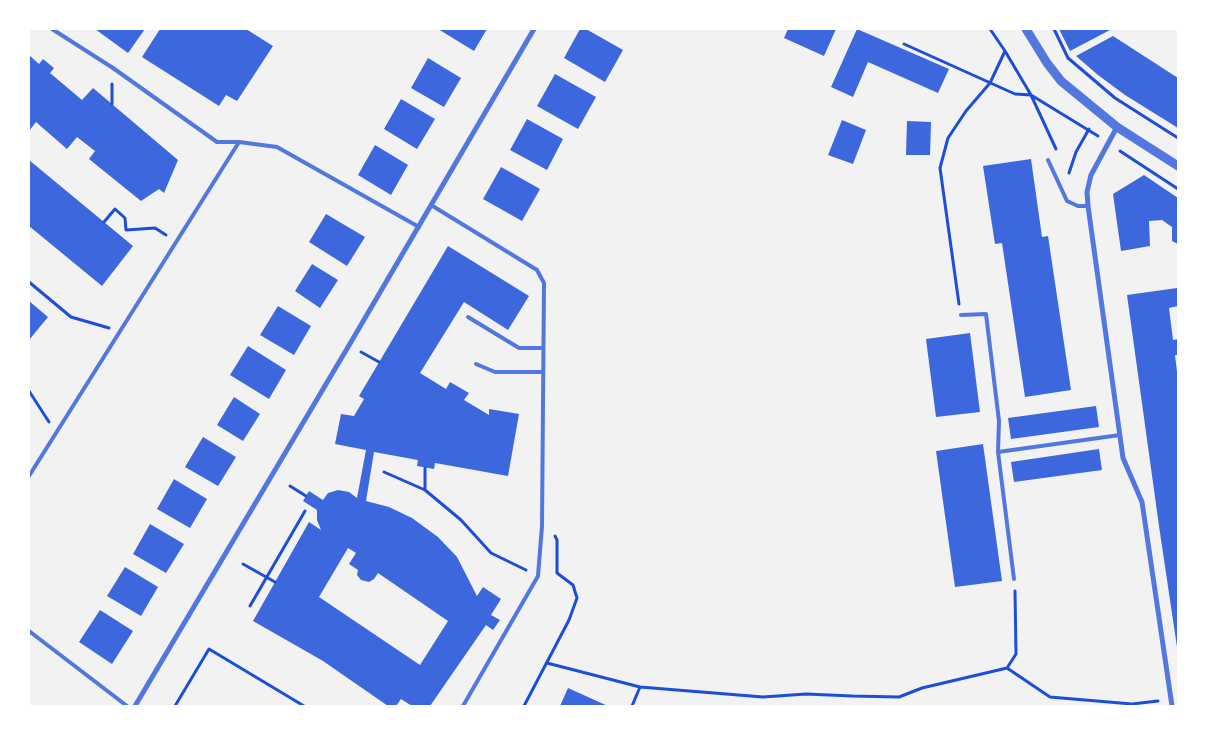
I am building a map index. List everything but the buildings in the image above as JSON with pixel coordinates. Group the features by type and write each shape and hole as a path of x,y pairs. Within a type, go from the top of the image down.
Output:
{"street":[{"path":"135,706 534,29"},
{"path":"1026,29 1046,63 1061,81 1117,127 1178,166"},
{"path":"1117,127 1091,175 1087,192 1088,206 1123,458 1142,502 1171,703"}],"lane":[{"path":"52,29 112,68 217,142 239,142 277,147 419,227"},
{"path":"29,476 239,142"},
{"path":"1048,160 1067,201 1078,206 1088,206"},
{"path":"431,205 537,270 544,283 542,526 538,576 463,706"},
{"path":"961,314 986,314 999,421 998,452 1014,579"},
{"path":"468,317 519,348 543,348"},
{"path":"476,364 495,372 543,372"},
{"path":"998,452 1120,435"},
{"path":"29,631 127,706"}],"path":[{"path":"990,29 1031,95 1178,189"},
{"path":"1054,29 1068,58 1115,98 1178,138"},
{"path":"904,44 1015,94 1031,95"},
{"path":"961,314 940,168 948,138 966,111 990,83 1005,52"},
{"path":"112,95 112,104"},
{"path":"1068,176 1076,152 1088,130"},
{"path":"104,222 115,209 125,218 126,230 155,228 177,241"},
{"path":"29,282 71,317 119,331"},
{"path":"361,352 379,362"},
{"path":"29,391 56,432"},
{"path":"425,468 425,490"},
{"path":"384,472 425,490 461,520 491,553 538,576"},
{"path":"290,486 306,496"},
{"path":"250,606 305,511"},
{"path":"524,706 569,620 576,598 573,585 557,573 557,540 552,531 542,526"},
{"path":"243,564 275,582"},
{"path":"547,663 640,687 763,697 806,694 899,696 922,688 1007,668 1016,654 1014,579"},
{"path":"175,706 209,649 304,706"},
{"path":"1007,668 1050,697 1132,704 1171,703"},
{"path":"632,706 640,687"}]}
